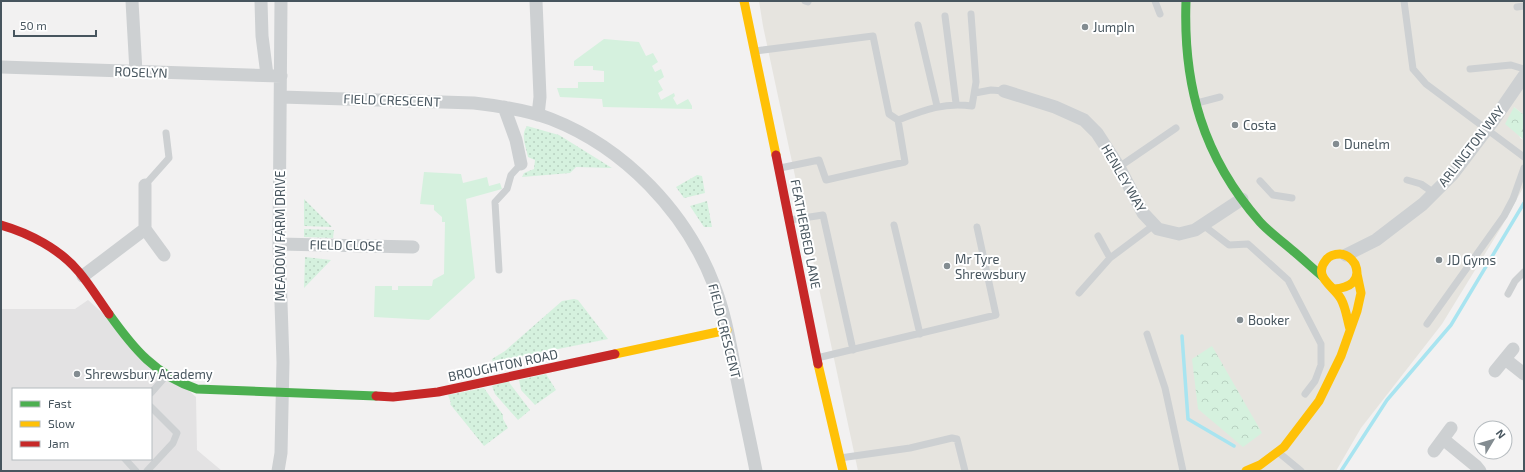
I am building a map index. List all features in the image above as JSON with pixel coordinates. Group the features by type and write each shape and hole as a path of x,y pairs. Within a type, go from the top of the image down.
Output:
{"street":[{"path":"132,1 136,72"},
{"path":"261,1 262,36 267,75"},
{"name":"MEADOW FARM DRIVE","path":"278,471 281,453 281,392 283,362 279,244 281,1"},
{"path":"512,129 534,114 540,97 536,1"},
{"name":"FEATHERBED LANE","path":"744,1 780,168 817,358 843,471"},
{"name":"ARLINGTON WAY","path":"1186,1 1184,23 1185,60 1194,104 1210,148 1223,172 1261,223 1310,268 1322,276 1326,284 1334,289 1341,298 1350,329"},
{"name":"ROSELYN","path":"1,67 281,76"},
{"name":"ARLINGTON WAY","path":"1288,247 1319,258 1328,258 1340,254 1346,255 1376,240 1424,204 1452,174 1486,130 1524,76"},
{"name":"HENLEY WAY","path":"1004,91 1055,107 1084,120 1097,133 1119,167 1143,212 1158,229 1179,234 1195,230 1242,199"},
{"name":"FIELD CRESCENT","path":"280,97 474,103 504,107 534,114 562,124 603,148 628,165 657,194 681,223 703,259 715,286 727,330 756,471"},
{"path":"504,107 512,129 521,164"},
{"path":"145,185 145,229 164,255"},
{"name":"BROUGHTON ROAD","path":"1,225 27,235 66,259 83,276 128,339 154,368 180,385 197,389 393,397 438,392 727,330"},
{"path":"83,276 145,229"},
{"name":"ARLINGTON WAY","path":"1334,289 1340,290 1351,285 1357,270 1376,240"},
{"name":"FIELD CLOSE","path":"279,244 413,247"},
{"path":"1246,471 1260,465 1277,452 1294,435 1318,401 1341,356 1357,311 1361,293 1354,261 1346,255"},
{"path":"1322,276 1322,266 1328,258"},
{"path":"1495,371 1509,354 1524,374"},
{"path":"1434,451 1451,428"},
{"path":"1443,439 1480,471"}],"lane":[{"path":"1155,1 1160,14"},
{"path":"1404,1 1413,69 1426,84 1524,157"},
{"path":"898,120 937,106 956,103 972,106 976,82 971,14"},
{"path":"946,16 956,103"},
{"path":"918,25 937,106"},
{"path":"755,51 873,36 889,114 898,120 905,162 826,180 819,160 780,168"},
{"path":"1470,69 1511,65 1524,69"},
{"path":"975,93 991,90 1004,91"},
{"path":"1194,104 1220,97"},
{"path":"1119,167 1176,128"},
{"path":"145,185 169,158 166,133"},
{"path":"499,270 495,202 507,189 512,176 521,164"},
{"path":"1427,324 1502,214 1524,168"},
{"path":"1408,180 1421,184 1434,193"},
{"path":"1260,181 1273,195 1292,198"},
{"path":"790,220 823,215 853,350"},
{"path":"894,225 920,334"},
{"path":"1079,293 1110,258 1154,225"},
{"path":"1203,225 1229,245 1248,244 1288,280 1321,344 1321,365 1315,381 1305,394"},
{"path":"817,358 996,315 977,227"},
{"path":"1098,236 1110,258"},
{"path":"1508,294 1515,281 1524,272"},
{"path":"1148,334 1165,388 1183,471"},
{"path":"152,392 166,377"},
{"path":"147,471 174,444 176,433 152,408"},
{"path":"840,458 910,448 952,438 957,439 965,471"},
{"path":"1277,452 1301,471"},
{"path":"126,460 136,471"}],"shaded area":[{"path":"759,1 1524,1 1524,115 1514,107 1520,138 1524,140 1524,186 1502,226 1442,324 1361,428 1336,471 858,471 763,26"},
{"name":"Shrewsbury Academy","path":"88,300 196,397 197,450 222,471 1,471 1,309 75,309"}],"green space":[{"path":"604,39 639,42 646,56 653,53 658,62 652,66 655,72 661,69 664,77 658,81 663,90 658,93 661,100 674,93 675,96 673,98 677,105 688,99 692,109 603,107 602,99 560,97 557,88 578,88 578,82 604,82 604,71 593,70 593,66 574,66 574,61"},
{"path":"1514,107 1524,115 1524,140 1505,124"},
{"path":"527,126 559,135 612,168 576,167 570,173 522,177 524,173 534,169 535,160 528,157 525,145 524,133"},
{"path":"424,172 461,174 463,183 487,177 489,186 500,183 502,189 466,199 475,278 429,320 374,317 375,286 392,286 392,290 398,290 398,286 432,286 433,280 444,274 445,222 442,222 442,217 434,210 434,205 420,204"},
{"path":"697,175 702,176 705,193 684,198 676,187"},
{"path":"304,199 332,227 304,226"},
{"path":"707,201 712,227 704,227 690,206"},
{"path":"304,229 334,230 333,238 304,237"},
{"path":"305,257 331,260 304,288"},
{"path":"574,299 578,300 608,339 493,362 492,359 505,351 562,301"},
{"path":"1212,346 1262,433 1243,447 1198,409 1192,359"},
{"path":"546,374 556,390 535,405 521,390 519,380"},
{"path":"508,381 530,410 518,420 495,394 492,386"},
{"path":"484,388 503,415 503,419 508,428 484,446 450,404 448,395"}],"waterway":[{"path":"1341,471 1387,400 1451,325 1524,203"},
{"path":"1182,336 1188,419 1234,446"}],"traffic: fast":[{"path":"1186,1 1188,62 1200,119 1211,146 1224,172 1240,197 1260,222 1322,276"},
{"path":"109,314 127,339 157,368 182,383 197,389 376,396"}],"traffic: slow":[{"path":"744,1 776,155"},
{"path":"1334,289 1349,285 1353,282 1357,275 1355,264 1345,255 1336,254 1329,257 1322,266 1321,271 1326,281 1343,302 1350,329"},
{"path":"1246,471 1260,465 1284,447 1319,401 1341,356 1357,311 1361,293 1357,274"},
{"path":"615,354 727,330"},
{"path":"818,364 843,471"}],"traffic: jam":[{"path":"776,155 818,364"},
{"path":"1,225 33,237 63,256 91,287 109,314"},
{"path":"376,396 393,397 438,392 615,354"}],"place":[{"name":"JumpIn","path":"1085,27"},
{"name":"Costa","path":"1235,125"},
{"name":"Dunelm","path":"1336,144"},
{"name":"JD Gyms","path":"1439,260"},
{"name":"Mr Tyre Shrewsbury","path":"947,266"},
{"name":"Booker","path":"1240,320"},
{"name":"Shrewsbury Academy","path":"77,374"}]}
